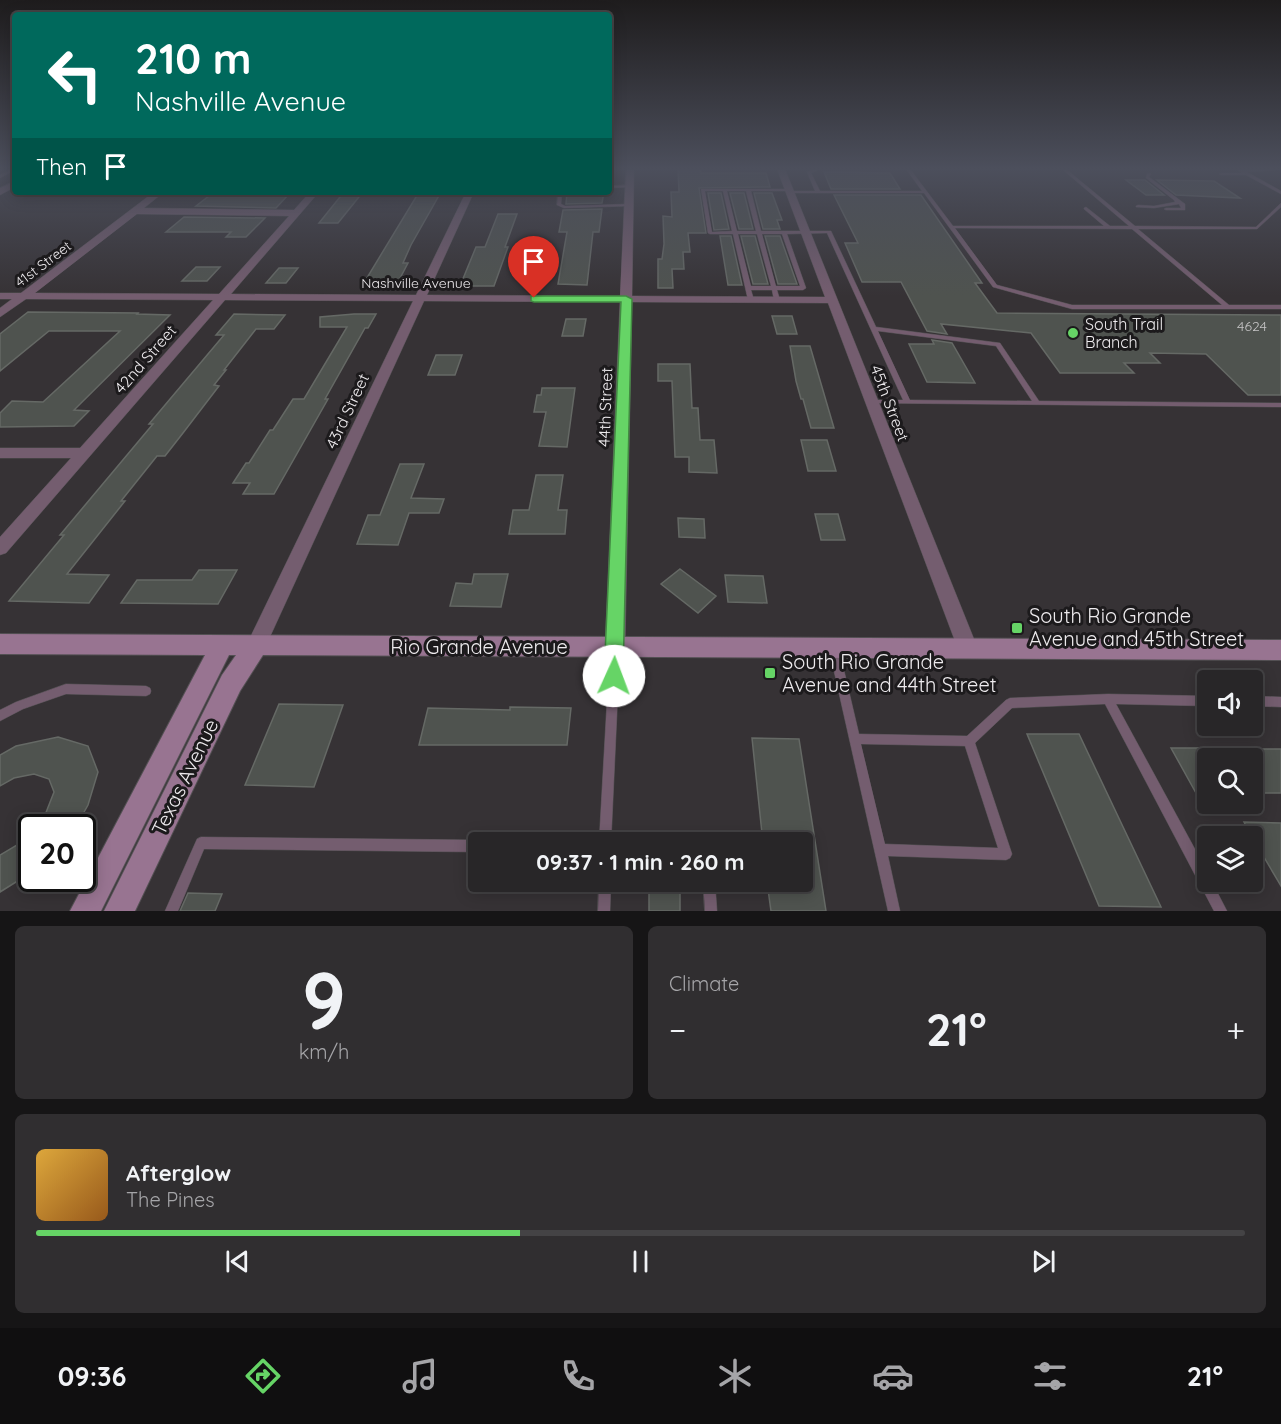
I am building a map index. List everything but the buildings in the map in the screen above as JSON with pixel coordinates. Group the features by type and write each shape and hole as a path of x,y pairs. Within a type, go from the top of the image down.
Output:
{"street":[{"name":"41st Street","path":"0,314 134,212"},
{"path":"176,212 296,213"},
{"name":"43rd Street","path":"256,646 461,212"},
{"name":"44th Street","path":"615,648 629,212"},
{"name":"45th Street","path":"797,212 968,649"},
{"name":"42nd Street","path":"0,548 296,213"},
{"name":"Nashville Avenue","path":"0,296 626,299 749,294 777,300 831,300"},
{"path":"0,453 85,453"},
{"name":"Rio Grande Avenue","path":"0,644 1281,650"},
{"name":"Texas Avenue","path":"86,911 222,646"},
{"name":"Texas Avenue","path":"119,911 231,683 256,646"}],"lane":[{"path":"707,212 710,233 829,232 907,402"},
{"path":"730,212 749,294 774,288 803,288 784,233"},
{"path":"754,212 777,300"},
{"path":"939,212 995,286 1072,307 1281,308"},
{"path":"1090,212 1108,227"},
{"path":"1115,212 1228,307"},
{"path":"951,227 1257,228 1275,212"},
{"path":"1272,215 1281,221"},
{"path":"874,329 998,344 1037,403"},
{"path":"870,402 1281,405"},
{"path":"606,832 615,648"},
{"path":"834,649 894,911"},
{"path":"0,716 20,705 66,689 146,691"},
{"path":"856,739 969,741 1010,703 1108,699 1197,700"},
{"path":"1108,699 1221,911"},
{"path":"1263,701 1281,702"},
{"path":"880,850 1006,854 969,741"},
{"path":"171,911 201,843 468,846"},
{"path":"604,911 605,892"},
{"path":"710,892 711,911"}],"place":[{"name":"South Trail Branch","path":"1073,333"},
{"name":"South Rio Grande Avenue and 45th Street","path":"1017,628"},
{"name":"South Rio Grande Avenue and 44th Street","path":"770,673"}],"route":[{"path":"534,298 626,299 614,676"}]}
